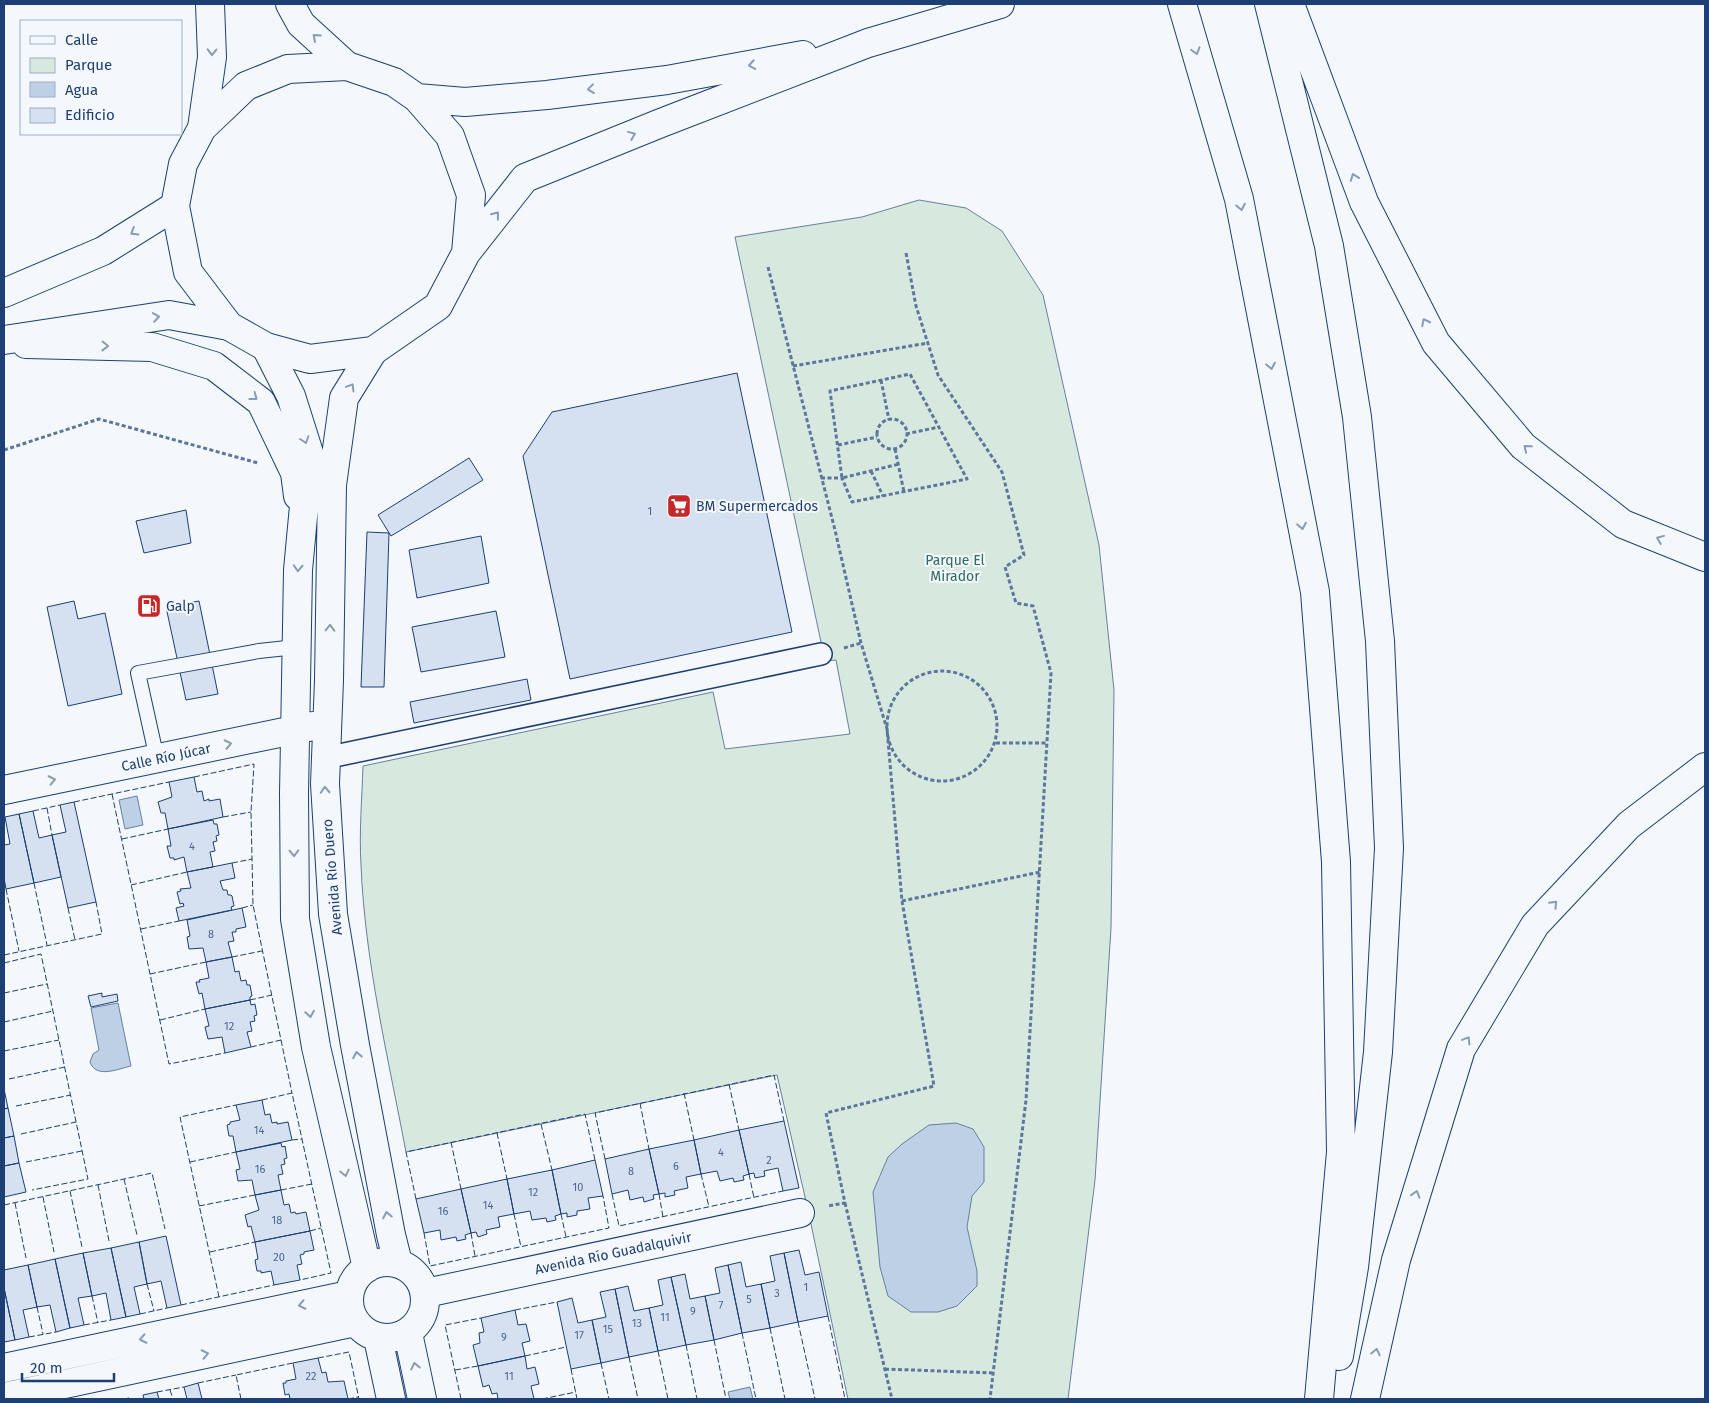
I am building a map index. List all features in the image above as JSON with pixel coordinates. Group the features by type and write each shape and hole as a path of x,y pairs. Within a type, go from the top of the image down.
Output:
{"main road":[{"path":"202,128 212,57 210,4"},
{"path":"290,4 302,24 348,66"},
{"path":"4,342 169,315 230,326 266,347 310,359 373,351 438,306 466,253 526,178 661,123 868,43 1000,4"},
{"path":"1182,4 1239,198 1315,592 1336,862 1341,1152 1319,1399"},
{"path":"1269,4 1329,246 1357,417 1380,641 1389,848 1378,1052 1354,1267 1332,1399"},
{"path":"1290,4 1364,202 1436,343 1523,446 1623,524 1705,557"},
{"path":"417,98 465,102 667,80 868,43"},
{"path":"230,326 188,272 175,206 183,164 202,128 246,86 288,69 348,66 394,82 417,98 450,136 471,195 466,253"},
{"path":"4,293 103,251 175,206"},
{"path":"4,342 152,347 214,366 261,402 295,472 302,519"},
{"path":"266,347 291,396 309,453 298,570 294,794 295,919 316,1047 367,1268"},
{"name":"Avenida Río Duero","path":"373,351 344,398 332,486 325,784 333,914 362,1083 398,1263"},
{"name":"Calle Río Júcar","path":"4,790 327,723"},
{"path":"1365,1399 1396,1260 1462,1049 1535,924 1629,825 1705,767"},
{"name":"Avenida Río Guadalquivir","path":"426,1293 800,1213"},
{"path":"384,1262 398,1263 408,1267 418,1276 426,1293 426,1309 418,1325 408,1333 392,1339 378,1338 364,1331 355,1322 351,1314 349,1301 351,1287 357,1277 367,1268 384,1262"},
{"path":"4,1368 349,1295"},
{"path":"4,1397 355,1322"},
{"path":"408,1333 422,1399"},
{"path":"378,1338 391,1399"}],"street":[{"path":"325,758 821,654"}],"lane":[{"path":"156,759 138,673 259,650 296,647"}],"path":[{"path":"906,253 916,306 938,375 1002,472 1024,555 1005,567 1016,603 1033,606 1051,672 1026,1100 990,1399"},
{"path":"768,267 821,478 836,530 861,643 887,729 891,747 902,764 917,775 935,781 954,780 972,773 987,760 996,743 998,726 995,708 986,693 974,681 958,673 941,671 924,674 908,682 896,696 889,712 887,729 902,901 934,1086 826,1113 845,1203 892,1399"},
{"path":"793,366 928,343"},
{"path":"910,374 939,426 967,479 852,502 842,478 830,391 910,374"},
{"path":"881,380 889,420"},
{"path":"4,450 99,419 295,472"},
{"path":"889,420 900,422 906,434 903,444 895,449 886,448 879,442 877,437 878,428 889,420"},
{"path":"906,434 939,426"},
{"path":"838,445 877,437"},
{"path":"895,449 904,492"},
{"path":"821,478 842,478 898,464"},
{"path":"871,471 883,496"},
{"path":"996,743 1047,743"},
{"path":"902,901 1040,872"},
{"path":"800,1213 845,1203"},
{"path":"885,1368 993,1374"}],"green space":[{"name":"Parque El Mirador","path":"919,200 966,208 1002,231 1043,295 1099,545 1114,690 1111,928 1095,1180 1068,1399 848,1399 777,1075 406,1152 378,1009 367,937 360,853 363,766 713,692 725,749 850,734 836,660 825,661 735,237 862,217"}],"water":[{"path":"137,796 143,825 125,829 119,800"},
{"path":"118,1003 131,1066 102,1072 93,1067 90,1062 93,1054 99,1050 91,1008"},
{"path":"956,1123 973,1129 984,1147 984,1182 972,1196 967,1227 977,1271 977,1286 957,1306 938,1312 911,1312 888,1296 880,1267 873,1192 888,1157 902,1144 929,1125"},
{"path":"750,1387 753,1399 730,1399 728,1392"}],"building":[{"path":"737,373 792,632 570,679 523,456 552,412"},
{"path":"469,458 483,480 391,536 378,515"},
{"path":"186,510 191,543 144,553 136,521"},
{"path":"367,532 389,533 384,687 361,687"},
{"path":"481,536 489,583 417,598 409,550"},
{"path":"74,601 78,619 105,613 122,694 68,706 47,607"},
{"path":"199,601 218,694 186,700 166,607"},
{"path":"496,611 505,657 421,672 412,627"},
{"path":"527,679 531,700 414,723 410,702"},
{"path":"194,777 197,792 202,791 204,801 220,799 223,817 168,829 165,813 161,813 158,802 172,797 169,782"},
{"path":"74,802 96,902 68,908 52,835 66,832 60,805"},
{"path":"33,811 39,838 52,835 61,877 34,883 19,814"},
{"path":"19,814 34,883 6,889 4,845 10,844 5,817"},
{"path":"213,820 214,824 217,824 219,835 216,836 217,841 213,842 215,851 210,852 213,867 187,872 184,857 174,860 174,858 170,858 167,846 171,846 168,829"},
{"path":"232,863 235,878 220,881 223,890 227,890 228,895 232,896 234,906 231,907 232,910 179,921 176,908 184,906 183,903 180,904 177,892 181,891 180,889 191,888 187,872"},
{"path":"242,908 246,927 232,932 234,941 228,942 232,957 206,962 203,948 189,949 187,937 190,936 187,920"},
{"path":"232,957 235,972 239,971 241,981 246,980 247,985 250,985 252,996 250,1000 205,1009 202,993 199,994 196,982 209,978 206,962"},
{"path":"102,993 102,997 117,994 118,1001 91,1007 88,996"},
{"path":"250,1000 251,1005 255,1004 257,1015 254,1016 255,1021 250,1022 252,1031 247,1032 251,1047 225,1053 222,1037 208,1039 205,1027 209,1026 205,1009"},
{"path":"4,1089 8,1108 4,1109"},
{"path":"262,1100 265,1115 270,1114 272,1123 288,1122 292,1140 236,1152 233,1136 229,1136 227,1125 230,1122 240,1120 236,1105"},
{"path":"8,1108 14,1136 4,1138 4,1109"},
{"path":"784,1121 799,1188 783,1191 778,1168 764,1171 765,1176 755,1178 754,1173 749,1174 739,1130"},
{"path":"739,1130 749,1174 743,1176 744,1180 734,1182 733,1178 720,1181 717,1171 701,1174 694,1140"},
{"path":"14,1136 19,1163 4,1166 4,1138"},
{"path":"694,1140 701,1174 686,1177 688,1188 674,1191 675,1195 665,1197 665,1193 659,1194 649,1149"},
{"path":"281,1143 282,1147 285,1146 287,1158 284,1159 285,1164 281,1165 283,1174 278,1175 281,1190 255,1195 252,1180 238,1181 236,1170 240,1169 236,1152"},
{"path":"649,1149 659,1194 653,1195 654,1199 644,1202 643,1197 630,1200 628,1190 612,1194 605,1159"},
{"path":"595,1160 603,1196 588,1198 590,1209 577,1211 577,1215 567,1217 567,1213 561,1214 552,1170"},
{"path":"19,1163 26,1192 4,1197 4,1166"},
{"path":"552,1170 561,1214 555,1216 556,1220 547,1222 546,1218 532,1220 530,1211 514,1214 507,1179"},
{"path":"507,1179 514,1214 498,1217 500,1227 486,1230 487,1234 478,1237 476,1232 471,1233 461,1189"},
{"path":"461,1189 471,1233 465,1235 466,1239 457,1241 456,1237 441,1240 440,1230 424,1233 416,1199"},
{"path":"281,1190 284,1205 289,1204 291,1213 306,1212 310,1231 255,1242 251,1226 248,1227 245,1215 259,1210 255,1195"},
{"path":"310,1231 314,1250 300,1255 302,1264 297,1265 300,1280 274,1285 271,1271 261,1273 261,1271 257,1271 255,1260 258,1259 255,1242"},
{"path":"166,1236 181,1305 167,1308 161,1281 147,1284 139,1242"},
{"path":"139,1242 147,1284 134,1287 140,1314 126,1317 111,1248"},
{"path":"111,1248 126,1317 111,1320 106,1293 92,1296 83,1253"},
{"path":"799,1250 805,1275 819,1272 828,1316 798,1322 784,1253"},
{"path":"83,1253 92,1296 78,1298 84,1325 70,1328 55,1259"},
{"path":"784,1253 798,1322 770,1328 761,1284 775,1281 770,1256"},
{"path":"55,1259 70,1328 56,1332 50,1305 37,1307 28,1265"},
{"path":"741,1262 746,1287 761,1284 770,1328 742,1333 728,1265"},
{"path":"28,1265 37,1307 23,1310 29,1337 15,1340 4,1288 4,1270"},
{"path":"728,1265 742,1333 714,1340 705,1296 720,1293 715,1268"},
{"path":"685,1274 690,1299 705,1296 714,1340 686,1345 671,1277"},
{"path":"671,1277 686,1345 658,1351 649,1308 663,1305 658,1280"},
{"path":"628,1286 634,1311 649,1308 658,1351 629,1357 615,1289"},
{"path":"4,1288 15,1340 4,1342"},
{"path":"615,1289 629,1357 601,1363 592,1320 606,1317 600,1292"},
{"path":"572,1298 578,1323 592,1320 601,1363 571,1369 557,1302"},
{"path":"515,1310 518,1325 526,1324 530,1341 522,1343 525,1356 478,1366 473,1345 480,1343 479,1333 484,1332 481,1318"},
{"path":"525,1356 527,1369 535,1367 539,1384 531,1386 534,1399 498,1399 497,1393 492,1394 489,1385 483,1387 478,1366"},
{"path":"318,1358 322,1373 326,1372 328,1382 344,1381 348,1399 290,1399 289,1394 285,1395 283,1383 296,1379 293,1363"},
{"path":"198,1383 202,1399 187,1399 184,1387"},
{"path":"157,1392 159,1399 144,1399 143,1395"}],"fence":[{"path":"194,777 254,764 251,812 253,905 281,1040 251,1047"},
{"path":"74,802 169,782"},
{"path":"112,794 169,1064 225,1053"},
{"path":"33,811 60,805"},
{"path":"47,808 52,835"},
{"path":"223,817 251,812"},
{"path":"122,839 168,829"},
{"path":"232,863 252,859"},
{"path":"131,885 187,872"},
{"path":"34,883 47,945"},
{"path":"6,889 19,951"},
{"path":"4,955 102,934 96,902"},
{"path":"242,908 253,905"},
{"path":"68,908 75,940"},
{"path":"141,929 179,921"},
{"path":"232,957 262,951"},
{"path":"4,963 41,954 88,1179 32,1190"},
{"path":"150,974 206,962"},
{"path":"4,993 47,984"},
{"path":"250,1000 272,995"},
{"path":"160,1020 205,1009"},
{"path":"4,1022 53,1011"},
{"path":"4,1051 59,1040"},
{"path":"281,1040 292,1093"},
{"path":"9,1079 65,1067"},
{"path":"605,1159 595,1113 774,1075 784,1121"},
{"path":"729,1084 739,1130"},
{"path":"262,1100 292,1093 331,1273 300,1280"},
{"path":"684,1093 694,1140"},
{"path":"16,1106 71,1095"},
{"path":"640,1103 649,1149"},
{"path":"219,1297 180,1117 236,1105"},
{"path":"416,1199 406,1152 585,1114 595,1160"},
{"path":"21,1134 76,1122"},
{"path":"541,1124 552,1170"},
{"path":"497,1133 507,1179"},
{"path":"292,1140 302,1139"},
{"path":"451,1142 461,1189"},
{"path":"26,1162 82,1151"},
{"path":"190,1162 236,1152"},
{"path":"4,1205 152,1173 165,1229"},
{"path":"701,1174 709,1207"},
{"path":"749,1174 754,1198"},
{"path":"124,1179 137,1235"},
{"path":"281,1190 312,1184"},
{"path":"98,1185 109,1241"},
{"path":"70,1191 82,1247"},
{"path":"612,1194 619,1226 783,1191"},
{"path":"659,1194 663,1217"},
{"path":"199,1206 255,1195"},
{"path":"424,1233 430,1266 609,1228 603,1196"},
{"path":"43,1197 54,1252"},
{"path":"15,1203 26,1258"},
{"path":"514,1214 521,1247"},
{"path":"561,1214 566,1237"},
{"path":"310,1231 321,1228"},
{"path":"471,1233 475,1256"},
{"path":"210,1252 255,1242"},
{"path":"147,1284 154,1311"},
{"path":"181,1305 274,1285"},
{"path":"92,1296 98,1323"},
{"path":"515,1310 557,1302"},
{"path":"37,1307 43,1334"},
{"path":"140,1314 167,1308"},
{"path":"828,1316 845,1399"},
{"path":"461,1399 445,1325 481,1318"},
{"path":"84,1325 111,1320"},
{"path":"798,1322 815,1399"},
{"path":"770,1328 785,1399"},
{"path":"29,1337 56,1332"},
{"path":"742,1333 756,1399"},
{"path":"714,1340 726,1399"},
{"path":"686,1345 697,1399"},
{"path":"525,1356 566,1347"},
{"path":"658,1351 668,1399"},
{"path":"318,1358 349,1352 359,1399"},
{"path":"629,1357 638,1399"},
{"path":"241,1399 236,1375 293,1363"},
{"path":"601,1363 609,1399"},
{"path":"455,1370 478,1366"},
{"path":"571,1369 577,1399"},
{"path":"198,1383 236,1375"},
{"path":"157,1392 184,1387"},
{"path":"170,1390 173,1399"},
{"path":"542,1399 576,1392"},
{"path":"348,1399 358,1397"},
{"path":"124,1399 129,1398"}],"place":[{"name":"BM Supermercados","path":"679,506"},
{"name":"Galp","path":"149,606"}]}
